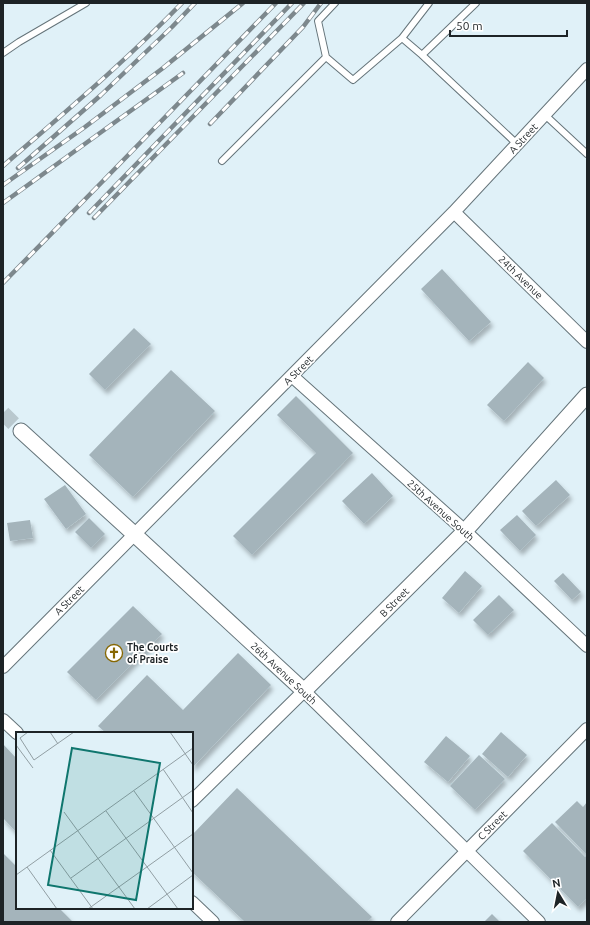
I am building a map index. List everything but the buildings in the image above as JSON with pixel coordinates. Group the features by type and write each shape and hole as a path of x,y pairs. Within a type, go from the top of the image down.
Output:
{"street":[{"name":"A Street","path":"3,667 454,212 587,69"},
{"name":"24th Avenue","path":"454,212 587,342"},
{"name":"25th Avenue South","path":"292,376 465,531 587,646"},
{"name":"B Street","path":"193,800 465,531 587,395"},
{"name":"26th Avenue South","path":"21,432 304,691 539,922"},
{"path":"3,720 16,732"},
{"name":"C Street","path":"397,922 587,729"},
{"path":"193,903 213,922"}],"lane":[{"path":"3,53 86,3"},
{"path":"335,3 318,21 326,57 353,80 402,38 429,3"},
{"path":"422,55 476,3"},
{"path":"402,38 517,144"},
{"path":"222,161 326,57"},
{"path":"545,115 587,154"}],"tunnel":[{"path":"3,413 21,431"}],"railway":[{"path":"3,166 117,66 182,3"},
{"path":"18,168 101,95 195,3"},
{"path":"3,185 85,127 163,68 243,3"},
{"path":"3,283 276,3"},
{"path":"89,213 292,3"},
{"path":"94,218 304,3"},
{"path":"210,124 303,27 321,3"},
{"path":"3,203 183,73"}],"place":[{"name":"The Courts of Praise","path":"114,653"}]}
